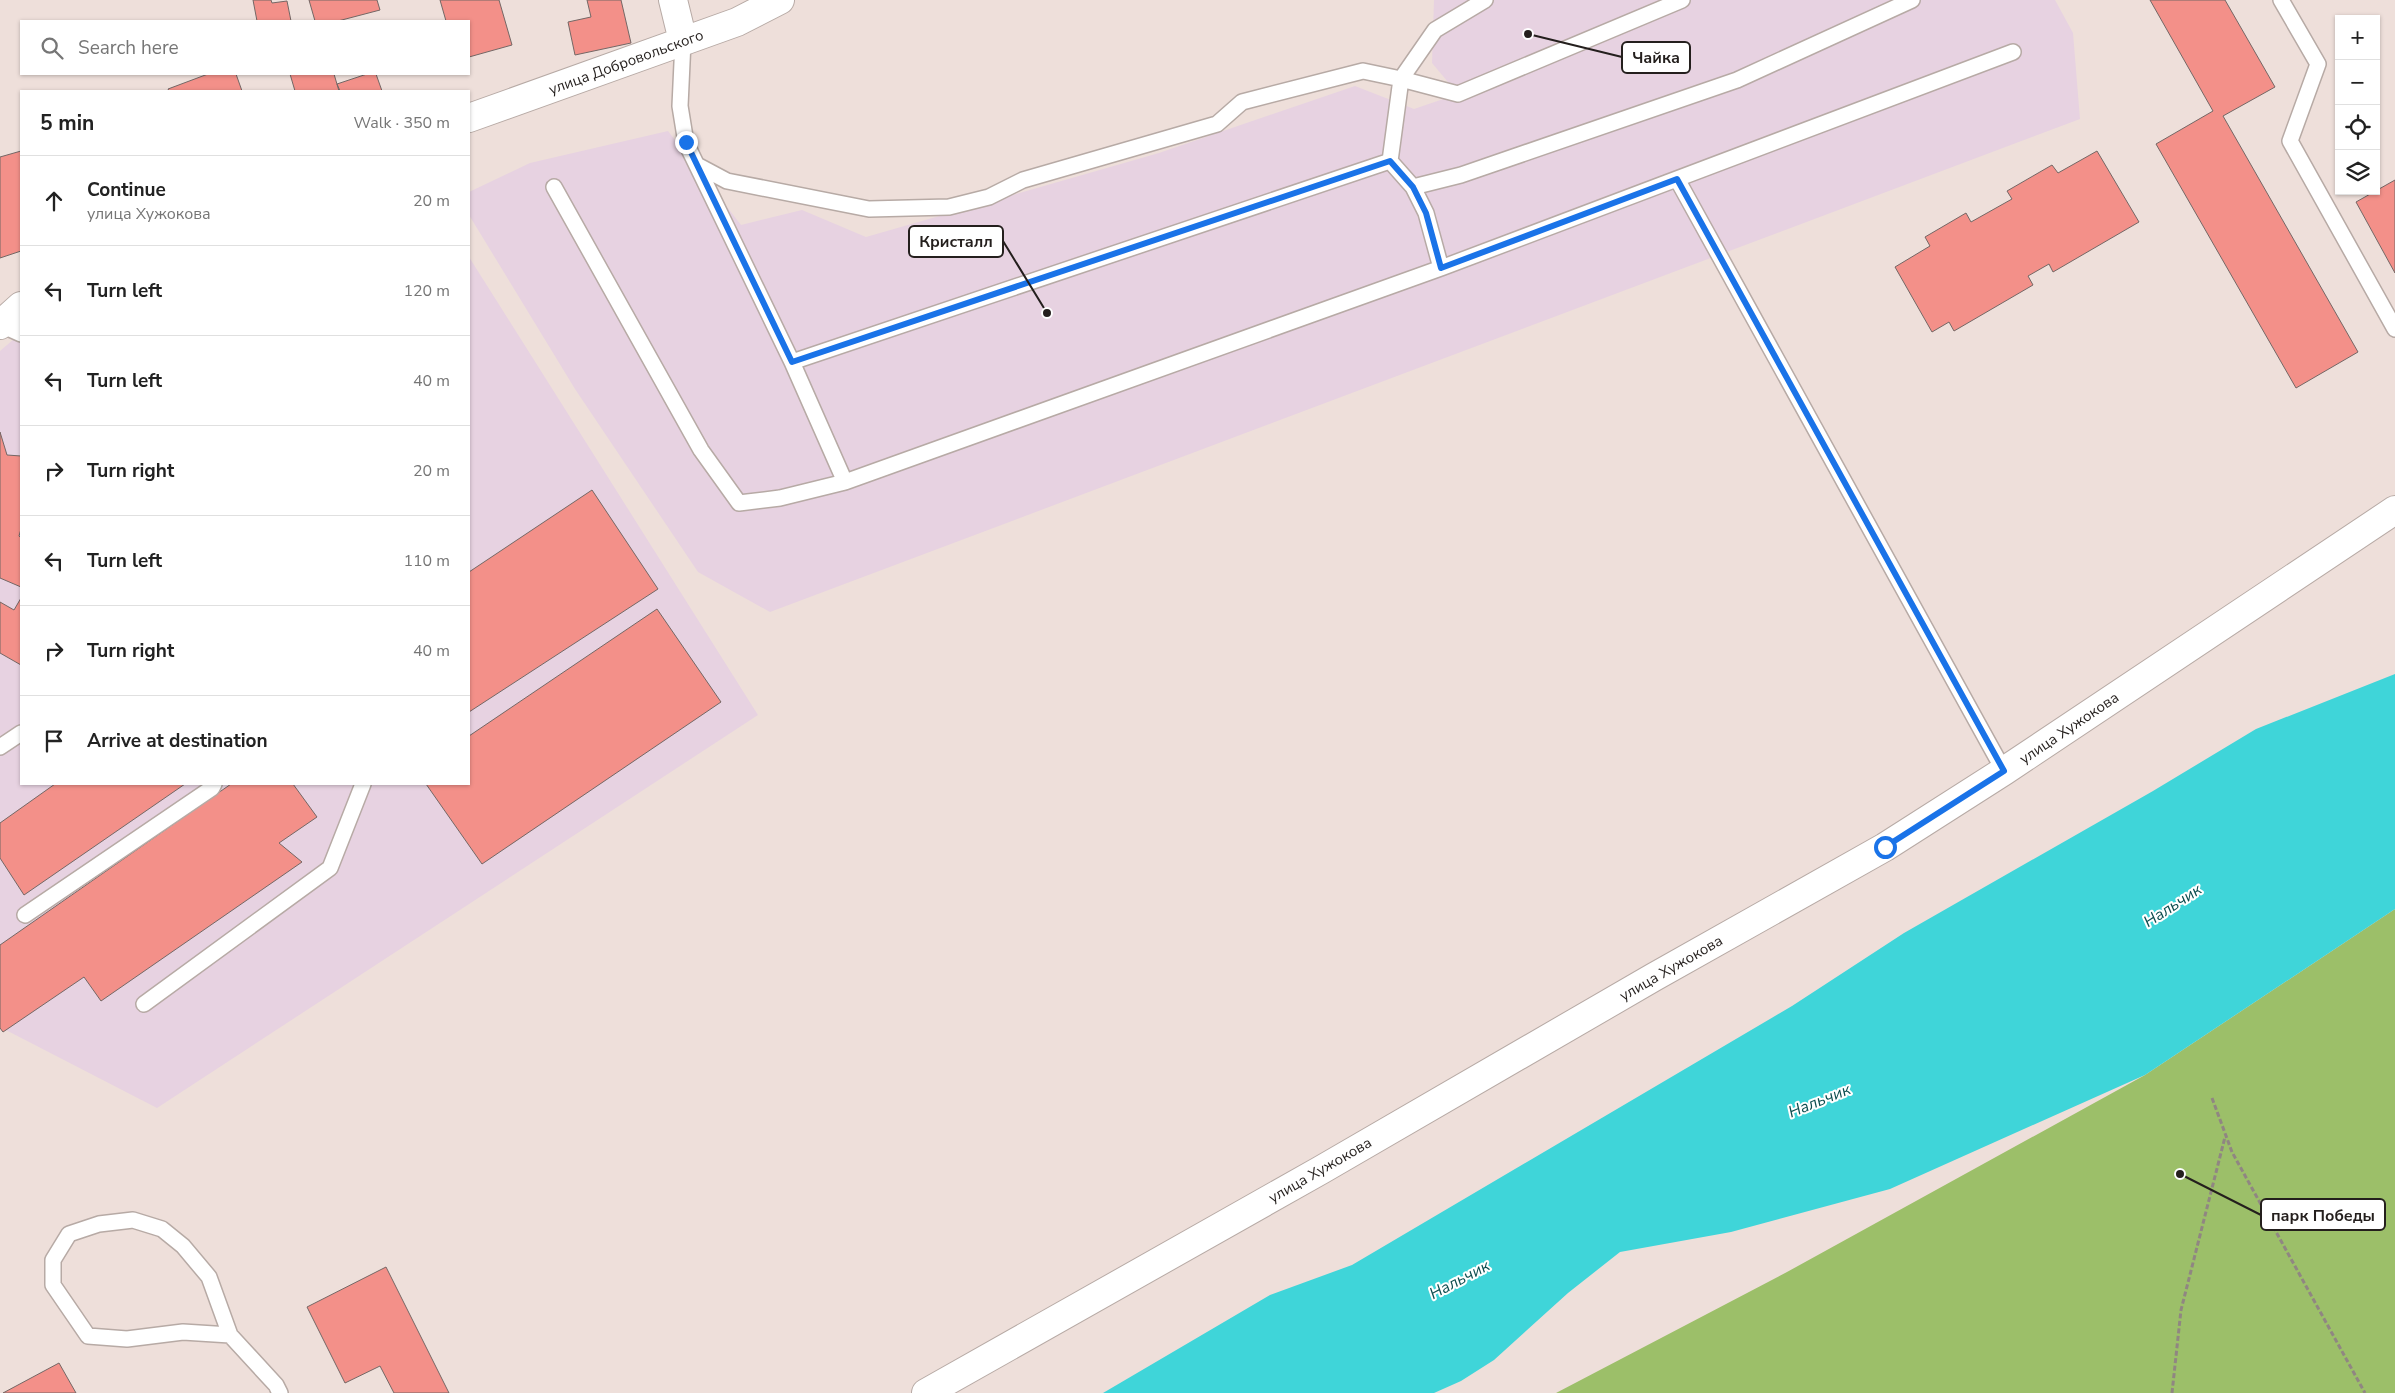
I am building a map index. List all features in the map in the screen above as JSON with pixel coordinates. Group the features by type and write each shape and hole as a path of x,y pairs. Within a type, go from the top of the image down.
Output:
{"street":[{"path":"673,0 683,41"},
{"name":"улица Добровольского","path":"470,118 737,22 780,0"},
{"path":"8,328 20,308"},
{"name":"улица Хужокова","path":"926,1393 1321,1170 1654,977 1885,847 2004,771 2395,510"}],"lane":[{"path":"1441,268 1426,213 1413,187 1390,161 1402,79 1435,30 1485,0"},
{"path":"697,165 727,181 868,209 949,207 989,197 1023,180 1217,124 1242,102 1363,71 1458,94 1682,0"},
{"path":"1413,187 1461,175 1737,80 1912,0"},
{"path":"2282,0 2318,64 2290,141 2395,329"},
{"path":"683,41 680,106 686,142 792,362 845,482"},
{"path":"554,186 701,450 739,502 780,498 845,482 1441,268 2013,52"},
{"path":"792,362 1390,161"},
{"path":"1677,179 2004,771"},
{"path":"0,747 20,734"},
{"path":"25,915 212,788 214,785"},
{"path":"144,1004 330,868 363,785"},
{"path":"230,1335 183,1332 127,1339 88,1336 53,1285 53,1260 70,1234 99,1224 133,1220 162,1229 183,1246 208,1277 230,1335 276,1384 280,1393"}],"path":[{"path":"2212,1098 2232,1152 2365,1393"},
{"path":"2172,1393 2181,1310 2225,1136"}],"shaded area":[{"path":"1434,0 2055,0 2073,33 2080,119 770,612 698,572 575,389 470,217 470,192 530,163 668,131 741,225 802,210 866,237 1159,153 1355,86 1414,109 1458,94 1432,63"},
{"path":"470,259 758,715 157,1108 0,1027 0,351 20,334 20,785 470,785"}],"green space":[{"path":"2395,909 2395,1393 1556,1393 1787,1272 2145,1075"}],"water":[{"name":"Нальчик","path":"2395,674 2395,909 2145,1075 1890,1189 1731,1232 1620,1252 1568,1293 1494,1360 1461,1381 1434,1393 1103,1393 1270,1295 1352,1265 1792,1006 1904,933 2153,791 2256,729"}],"building":[{"path":"253,0 271,0 272,3 287,1 291,20 257,20"},
{"path":"309,0 377,0 380,10 342,20 315,20"},
{"path":"440,0 499,0 512,45 470,57 470,20 446,20"},
{"path":"587,0 621,0 631,43 575,55 568,22 591,17"},
{"path":"2150,0 2225,0 2275,87 2223,116 2358,352 2296,388 2156,144 2213,111"},
{"path":"205,75 236,75 242,90 168,90"},
{"path":"290,75 334,75 339,90 295,90"},
{"path":"364,75 376,75 382,90 340,90 337,84"},
{"path":"20,151 20,251 0,258 0,157"},
{"path":"2097,151 2139,222 2053,272 2049,264 2028,276 2033,285 1954,331 1949,322 1932,332 1895,267 1930,246 1925,237 1966,213 1971,222 2012,199 2007,191 2052,165 2058,173"},
{"path":"2395,180 2395,273 2356,202 2368,195 2380,195 2380,188"},
{"path":"0,432 7,455 20,456 20,587 0,578"},
{"path":"592,490 658,589 470,711 470,571"},
{"path":"20,600 20,664 0,653 0,602 14,610"},
{"path":"657,609 721,702 482,864 427,785 470,785 470,735"},
{"path":"54,785 184,785 24,895 0,858 0,823"},
{"path":"230,785 294,785 317,817 279,843 302,862 101,1001 84,977 3,1032 0,1028 0,945"},
{"path":"386,1267 449,1393 394,1393 380,1366 345,1383 307,1307"},
{"path":"59,1363 76,1393 3,1393"}],"place":[{"name":"Чайка","path":"1528,34"},
{"name":"Кристалл","path":"1047,313"},
{"name":"парк Победы","path":"2180,1174"}],"route":[{"path":"686,142 792,362 1390,161 1413,187 1426,213 1441,268 1677,179 2004,771 1885,847"}]}
